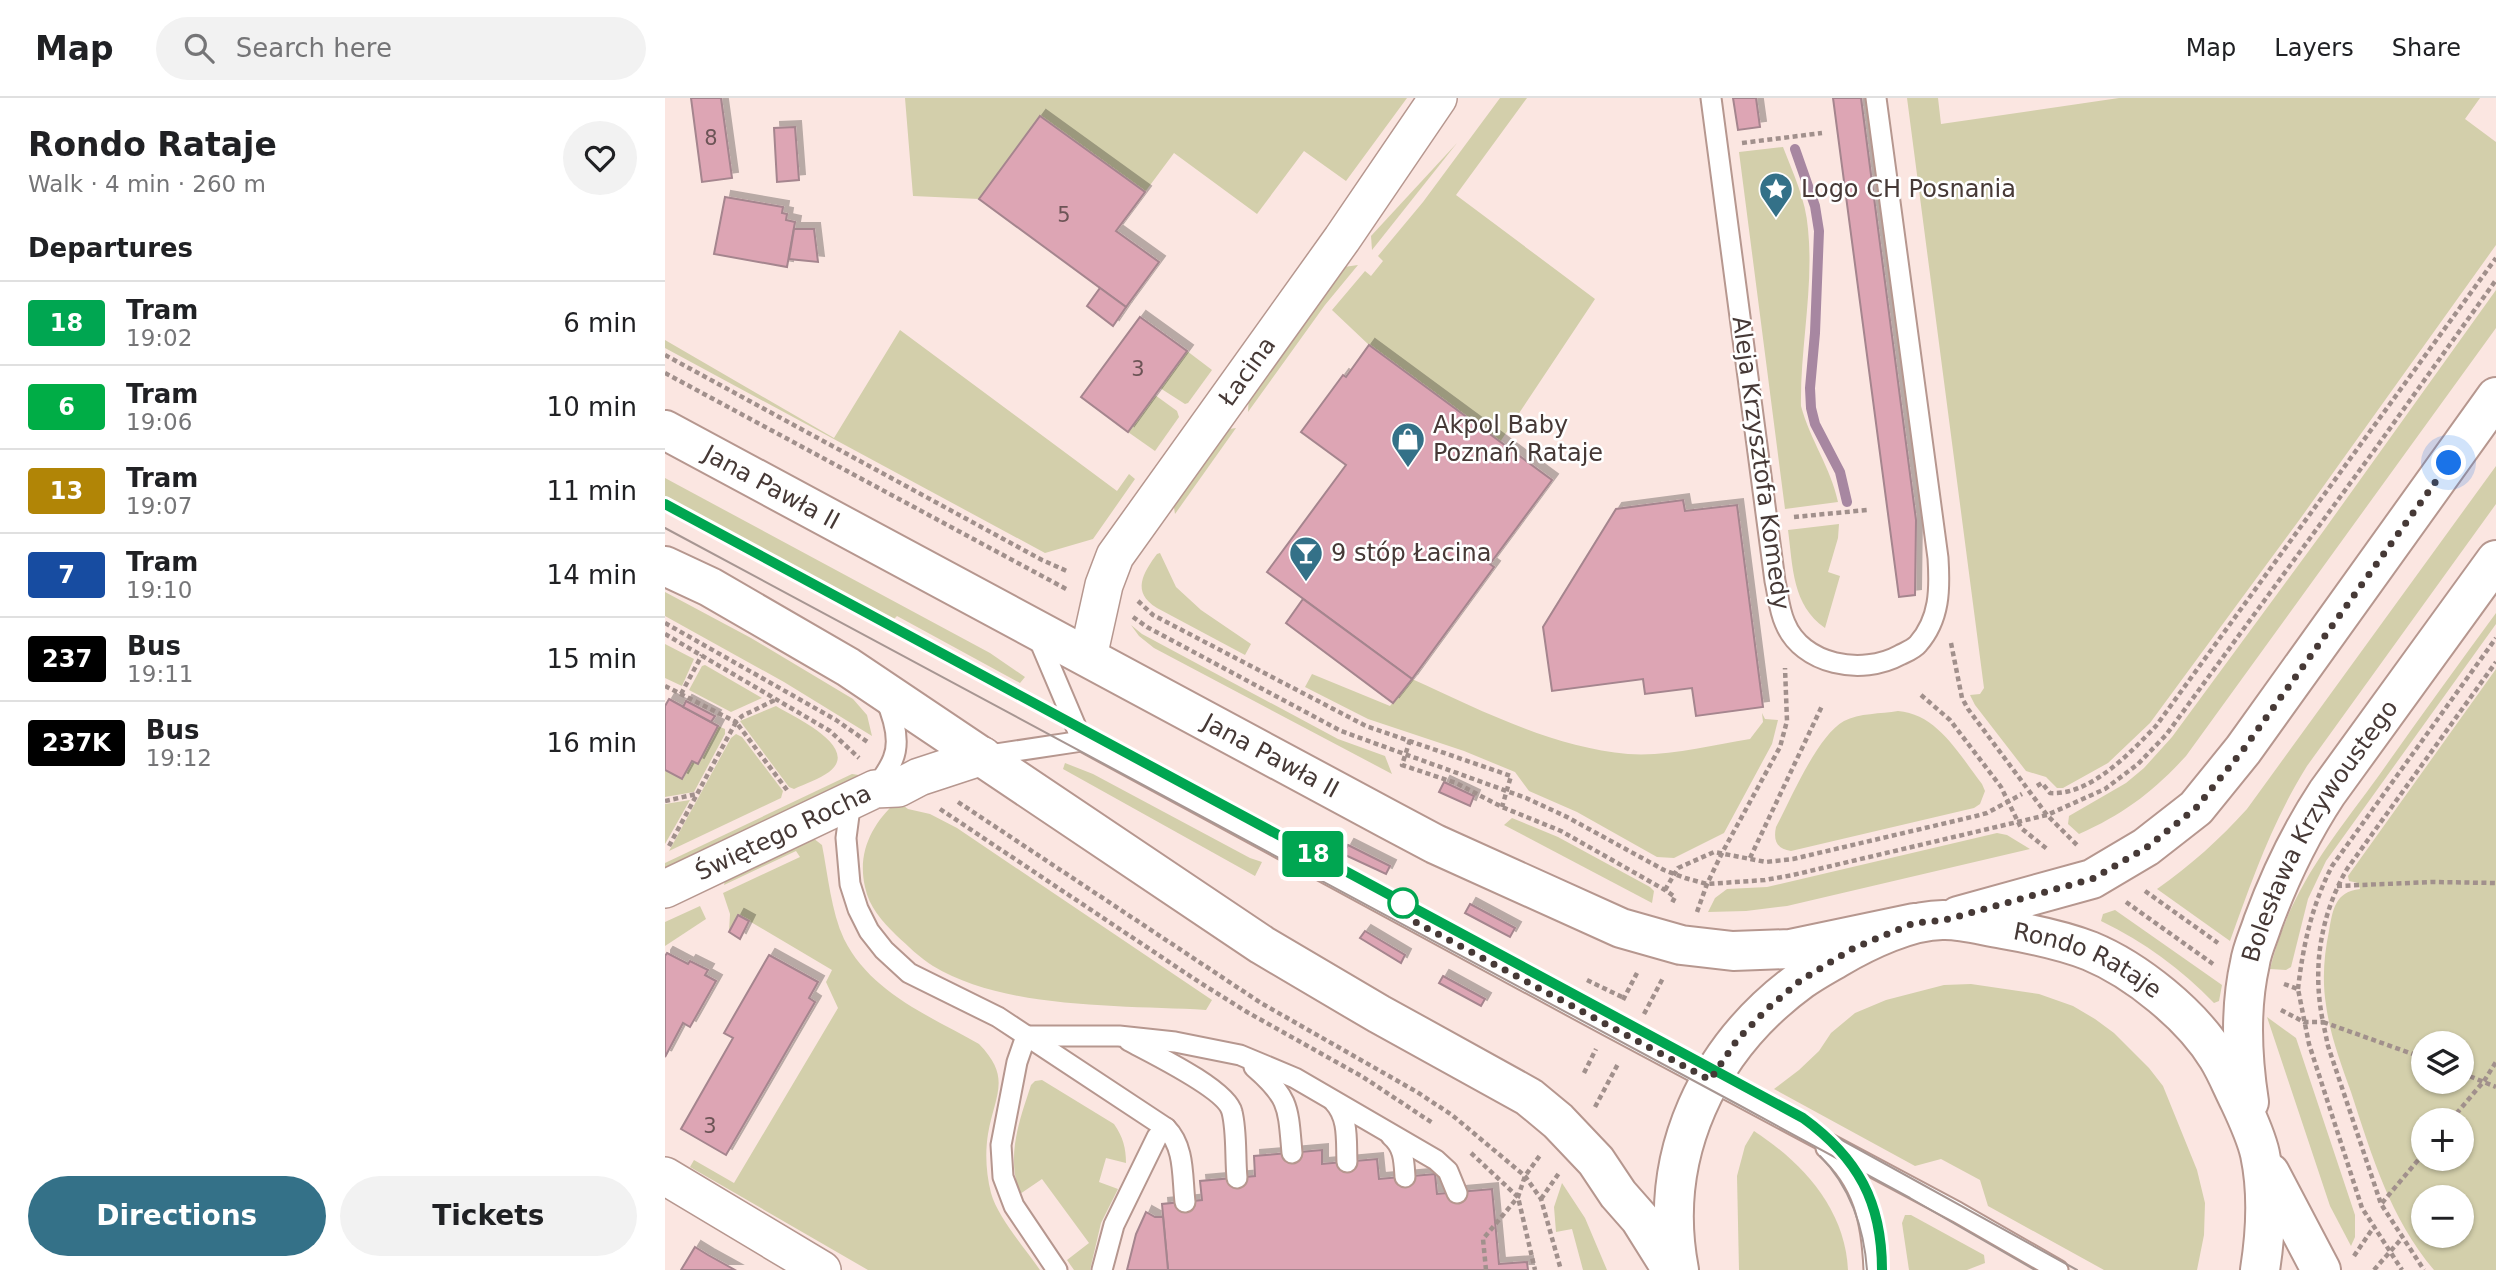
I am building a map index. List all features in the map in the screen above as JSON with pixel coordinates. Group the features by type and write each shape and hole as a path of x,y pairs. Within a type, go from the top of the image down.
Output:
{"main road":[{"path":"1679,1270 1674,1235 1676,1173 1690,1120 1710,1080 1737,1040 1801,980 1854,948 1930,922 2092,879 2146,848 2196,808 2243,750 2496,397"},
{"name":"Jana Pawła II","path":"665,430 1435,844 1621,928 1654,939 1733,951 1790,950 1930,922"},
{"name":"Bolesława Krzywoustego","path":"2257,1145 2246,1075 2246,987 2251,956 2273,894 2304,828 2327,793 2496,560"},
{"path":"665,565 848,667 1262,944 1379,1014 1507,1083 1545,1109 1596,1161 1618,1194 1640,1219 1672,1270"},
{"name":"Rondo Rataje","path":"1930,922 2033,934 2072,944 2107,959 2135,976 2189,1021 2210,1045 2227,1074 2257,1145 2266,1212 2260,1270"},
{"path":"2257,1145 2337,1263"}],"street":[{"name":"Łacina","path":"1088,657 1100,601 1115,556 1342,239 1438,98"},
{"name":"Świętego Rocha","path":"665,889 863,784 898,788 919,777 983,756"},
{"path":"665,1176 822,1270"}],"lane":[{"name":"Aleja Krzysztofa Komedy","path":"1711,98 1775,581 1785,624 1801,645 1822,659 1845,666 1869,665 1894,659 1917,646 1932,623 1940,595 1938,558 1876,98"},
{"path":"1034,628 1082,741"},
{"path":"882,690 894,719 893,760 863,784 846,838 850,884 869,931 884,950 909,973 998,1017 1166,1128 1176,1141 1180,1153 1185,1202"},
{"path":"983,756 1082,741 1957,1212 2058,1270"},
{"path":"1026,1036 1119,1036 1175,1042 1240,1055 1295,1078 1436,1160 1448,1171 1457,1192"},
{"path":"1026,1036 1017,1062 1001,1145 1003,1177 1014,1206 1057,1270"},
{"path":"1119,1036 1184,1071 1230,1105 1237,1178"},
{"path":"1240,1055 1268,1080 1285,1100 1293,1153"},
{"path":"1331,1099 1343,1114 1347,1162"},
{"path":"1102,1270 1114,1225 1157,1137 1166,1128"},
{"path":"1810,1134 1839,1160 1858,1189 1869,1219 1874,1270"},
{"path":"1391,1136 1399,1145 1403,1156 1405,1177"}],"path":[{"path":"1717,146 1822,133"},
{"path":"2036,786 2042,783 2050,793 2064,794 2097,778 2128,755 2156,726 2496,258"},
{"path":"665,373 1060,586 1087,598 1121,608 1147,627 1341,731 1526,798 1675,874 1707,884 1793,875 2047,815 2105,789 2138,764 2166,735 2496,280"},
{"path":"1767,520 1867,510"},
{"path":"665,623 836,720 875,747"},
{"path":"1932,623 1951,642 1962,698 1968,709 2047,815 2072,841"},
{"path":"665,634 830,731 863,784"},
{"path":"2402,1270 2362,1208 2309,1044 2298,989 2307,929 2320,889 2332,866 2496,638"},
{"path":"1696,915 1722,853 1780,747 1787,721 1785,665 1801,645"},
{"path":"681,694 702,654"},
{"path":"2424,1270 2381,1204 2327,1046 2318,996 2321,940 2337,886 2496,662"},
{"path":"665,686 736,722 792,797"},
{"path":"1921,695 1950,720 2001,787 2021,828 2047,849"},
{"path":"665,853 736,722 742,716 777,699"},
{"path":"1750,858 1822,706"},
{"path":"1410,740 1402,765 1456,783 1502,807 1561,831 1675,897 1670,911"},
{"path":"665,800 697,794"},
{"path":"1665,890 1678,868 1714,852 1766,862 1793,859 1987,813 2022,794"},
{"path":"949,797 1261,1003 1417,1092 1452,1115 1525,1176 1541,1199 1561,1270"},
{"path":"929,803 951,814 1199,982 1363,1077 1439,1128"},
{"path":"2337,886 2433,882 2496,883"},
{"path":"2145,891 2221,945"},
{"path":"2125,901 2216,966"},
{"path":"1617,1010 1642,962"},
{"path":"1642,1018 1668,968"},
{"path":"2276,981 2298,989"},
{"path":"2273,1006 2304,1022 2323,1022 2411,1054"},
{"path":"1584,1073 1599,1041"},
{"path":"1604,1090 1621,1058"},
{"path":"2461,1108 2496,1062"},
{"path":"2474,1077 2496,1087"},
{"path":"1466,1148 1518,1197 1535,1270"},
{"path":"1486,1270 1483,1239 1518,1197 1525,1176 1541,1153"},
{"path":"2381,1204 2411,1168"},
{"path":"1541,1199 1559,1173"},
{"path":"2337,1263 2373,1228"},
{"path":"2374,1270 2402,1238"}],"shaded area":[{"path":"905,98 1407,98 1346,181 1304,151 1257,214 1174,153 1145,192 1041,116 979,199 913,196"},
{"path":"1500,98 1527,98 1456,195 1595,299 1500,442 1369,345 1332,310 1365,271 1371,276 1383,261 1378,256 1423,202"},
{"path":"1907,98 1938,98 1941,124 2119,98 2480,98 2465,119 2496,142 2496,245 2150,723 2108,763 2063,788 2057,788 2046,777 2026,771 1970,695 1980,694 1984,688"},
{"path":"1457,143 1372,250 1371,236"},
{"path":"1783,147 1802,197 1808,229 1809,273 1801,406 1831,477 1838,502 1785,509 1739,152"},
{"path":"1358,265 1325,305 1248,412 1249,394 1344,267"},
{"path":"2496,290 2496,328 2186,756 2162,781 2137,801 2079,834 2068,824 2069,816 2126,783 2144,768 2172,737"},
{"path":"900,330 1117,491 1129,474 1135,479 1093,539 1045,553 665,348 665,340 834,438"},
{"path":"1187,351 1212,370 1185,404 1160,388"},
{"path":"1155,395 1177,411 1179,417 1155,451 1128,432"},
{"path":"1236,428 1175,514 1173,501 1223,430"},
{"path":"2496,466 2496,504 2307,766 2283,808 2230,941 2157,889 2204,852 2247,809"},
{"path":"665,478 990,653 1025,677 1020,683 665,496"},
{"path":"1839,524 1838,538 1828,572 1840,576 1825,628 1814,619 1800,597 1793,571 1788,530"},
{"path":"1160,553 1176,587 1201,610 1251,644 1245,655 1149,602 1144,595 1142,582 1147,568"},
{"path":"665,592 751,638 853,699 867,715 872,736 784,682 665,616"},
{"path":"2496,613 2496,624 2326,861 2308,899 2291,967 2286,970 2270,969 2289,914 2315,866"},
{"path":"1131,625 1142,634 1338,739 1385,756 1392,774 1154,648 1139,636"},
{"path":"665,644 694,659 682,686 665,678"},
{"path":"705,665 762,698 731,712 689,690"},
{"path":"2496,669 2496,1270 2434,1270 2418,1248 2474,1248 2474,1185 2411,1185 2411,1238 2394,1208 2375,1163 2336,1049 2325,996 2325,958 2334,909 2345,894 2360,889 2358,883 2349,881 2348,876"},
{"path":"1312,674 1390,706 1412,679 1490,715 1544,735 1572,744 1628,754 1674,752 1750,739 1763,722 1762,713 1765,719 1778,720 1772,744 1724,833 1674,858 1657,857 1577,812 1529,791 1515,772 1464,751 1368,719 1305,687"},
{"path":"776,706 821,733 837,753 837,762 829,772 794,789 789,787 740,721"},
{"path":"1898,711 1925,720 1947,738 1982,784 1985,791 1980,804 1974,808 1791,851 1779,846 1775,836 1776,827 1805,769 1824,740 1844,721 1856,716"},
{"path":"718,726 725,729 725,734 694,792 665,797 665,770 683,779 692,761 698,764"},
{"path":"736,734 742,737 783,791 781,798 669,851 731,738"},
{"path":"1065,763 1093,774 1262,862 1255,876 1063,769"},
{"path":"852,774 859,775 665,870 665,863"},
{"path":"690,800 665,844 665,804"},
{"path":"897,801 908,809 930,814 957,828 1212,1000 1206,1010 1066,1003 1029,998 962,980 928,963 881,919 865,887 865,850 880,819"},
{"path":"1512,818 1558,837 1650,887 1654,891 1652,903 1504,825"},
{"path":"1997,833 2007,835 2030,849 1787,906 1708,912 1715,898 1727,889 1767,887"},
{"path":"813,838 822,845 836,917 844,939 856,958 886,989 903,1001 979,1044 995,1067 999,1087 986,1148 989,1186 999,1212 1040,1270 868,1270 690,1167 694,1160 734,1183 838,1008 826,982 832,970 739,915 729,932 730,914 723,893 800,857 796,851 724,885 726,876"},
{"path":"700,906 706,919 665,946 665,922"},
{"path":"2115,910 2222,985 2219,1001 2214,1003 2162,957 2101,921 2103,914"},
{"path":"1971,984 2039,994 2073,1006 2114,1033 2149,1068 2163,1086 2197,1170 2205,1203 2204,1235 2197,1270 2104,1270 1988,1206 1980,1180 1941,1159 1915,1166 1774,1089 1799,1070 1819,1051 1831,1033 1855,1013 1886,1000 1944,985"},
{"path":"2267,1017 2296,1038 2355,1215 2355,1237 2351,1246 2330,1206"},
{"path":"1042,1080 1114,1124 1125,1147 1126,1163 1106,1158 1099,1182 1118,1189 1101,1223 1090,1270 1074,1270 1067,1260 1089,1243 1042,1179 1020,1194 1016,1180 1014,1153 1019,1126 1031,1085"},
{"path":"1754,1131 1789,1158 1818,1190 1839,1227 1848,1270 1739,1270 1737,1176 1745,1146"},
{"path":"1562,1183 1585,1218 1607,1270 1583,1270 1572,1229 1556,1232 1554,1207"},
{"path":"1905,1215 1911,1215 1984,1255 1985,1263 1967,1270 1909,1270 1902,1223"}],"building":[{"path":"691,98 721,98 732,178 702,182"},
{"path":"1733,98 1756,98 1760,127 1738,130"},
{"path":"1833,98 1861,98 1916,520 1915,595 1899,597"},
{"path":"1040,116 1145,192 1116,231 1159,262 1126,307 979,199"},
{"path":"795,127 799,180 777,182 774,128"},
{"path":"725,197 783,207 782,213 787,214 786,220 795,222 787,267 714,254"},
{"path":"794,229 814,229 818,262 789,259"},
{"path":"1100,288 1126,307 1113,326 1087,306"},
{"path":"1140,317 1187,351 1128,432 1081,397"},
{"path":"1369,345 1552,480 1490,564 1494,567 1412,679 1267,572 1346,465 1301,432"},
{"path":"1683,500 1685,511 1737,505 1763,707 1696,716 1692,688 1645,694 1643,679 1552,691 1543,627 1616,509"},
{"path":"1303,599 1412,679 1393,703 1286,623"},
{"path":"669,699 718,726 698,764 692,761 682,779 665,770 665,706"},
{"path":"686,701 715,716 711,722 683,707"},
{"path":"1444,782 1474,796 1470,806 1439,792"},
{"path":"1348,845 1390,866 1386,874 1343,854"},
{"path":"1470,904 1515,928 1510,937 1465,913"},
{"path":"738,915 749,921 740,939 729,932"},
{"path":"1365,931 1405,955 1401,963 1360,938"},
{"path":"667,953 688,964 690,961 708,970 705,975 716,981 690,1027 683,1023 665,1057 665,956"},
{"path":"769,955 818,982 809,998 815,1002 726,1155 681,1129 733,1038 724,1033"},
{"path":"1443,976 1485,999 1481,1006 1439,983"},
{"path":"1322,1150 1322,1164 1377,1159 1379,1179 1435,1174 1437,1194 1492,1189 1499,1264 1527,1262 1528,1270 1168,1270 1162,1204 1202,1200 1200,1181 1255,1176 1254,1156"},
{"path":"1146,1212 1155,1217 1163,1217 1168,1270 1127,1270 1136,1234"},
{"path":"695,1247 708,1255 735,1270 681,1270"}],"waterway":[{"path":"1795,149 1815,206 1819,231 1811,408 1815,424 1840,472 1847,502"}],"tram line":[{"path":"665,504 1802,1118 1838,1149 1863,1184 1877,1223 1882,1270"},
{"name":"18","path":"665,504 1803,1118 1840,1150 1865,1186 1879,1225 1882,1270"},
{"path":"665,528 1737,1104 2035,1270"},
{"path":"1831,1134 2077,1270"},
{"path":"1820,1156 1840,1181 1854,1208 1863,1239 1867,1270"}],"place":[{"name":"Logo CH Posnania","path":"1776,219"},
{"name":"Akpol Baby Poznań Rataje","path":"1408,469"},
{"name":"9 stóp Łacina","path":"1306,583"}],"route":[{"path":"1403,903 1408,918 1710,1080 1737,1040 1767,1009 1801,980 1854,948 1914,923 1945,920 2092,879 2146,848 2196,808 2243,750 2449,463"}]}
